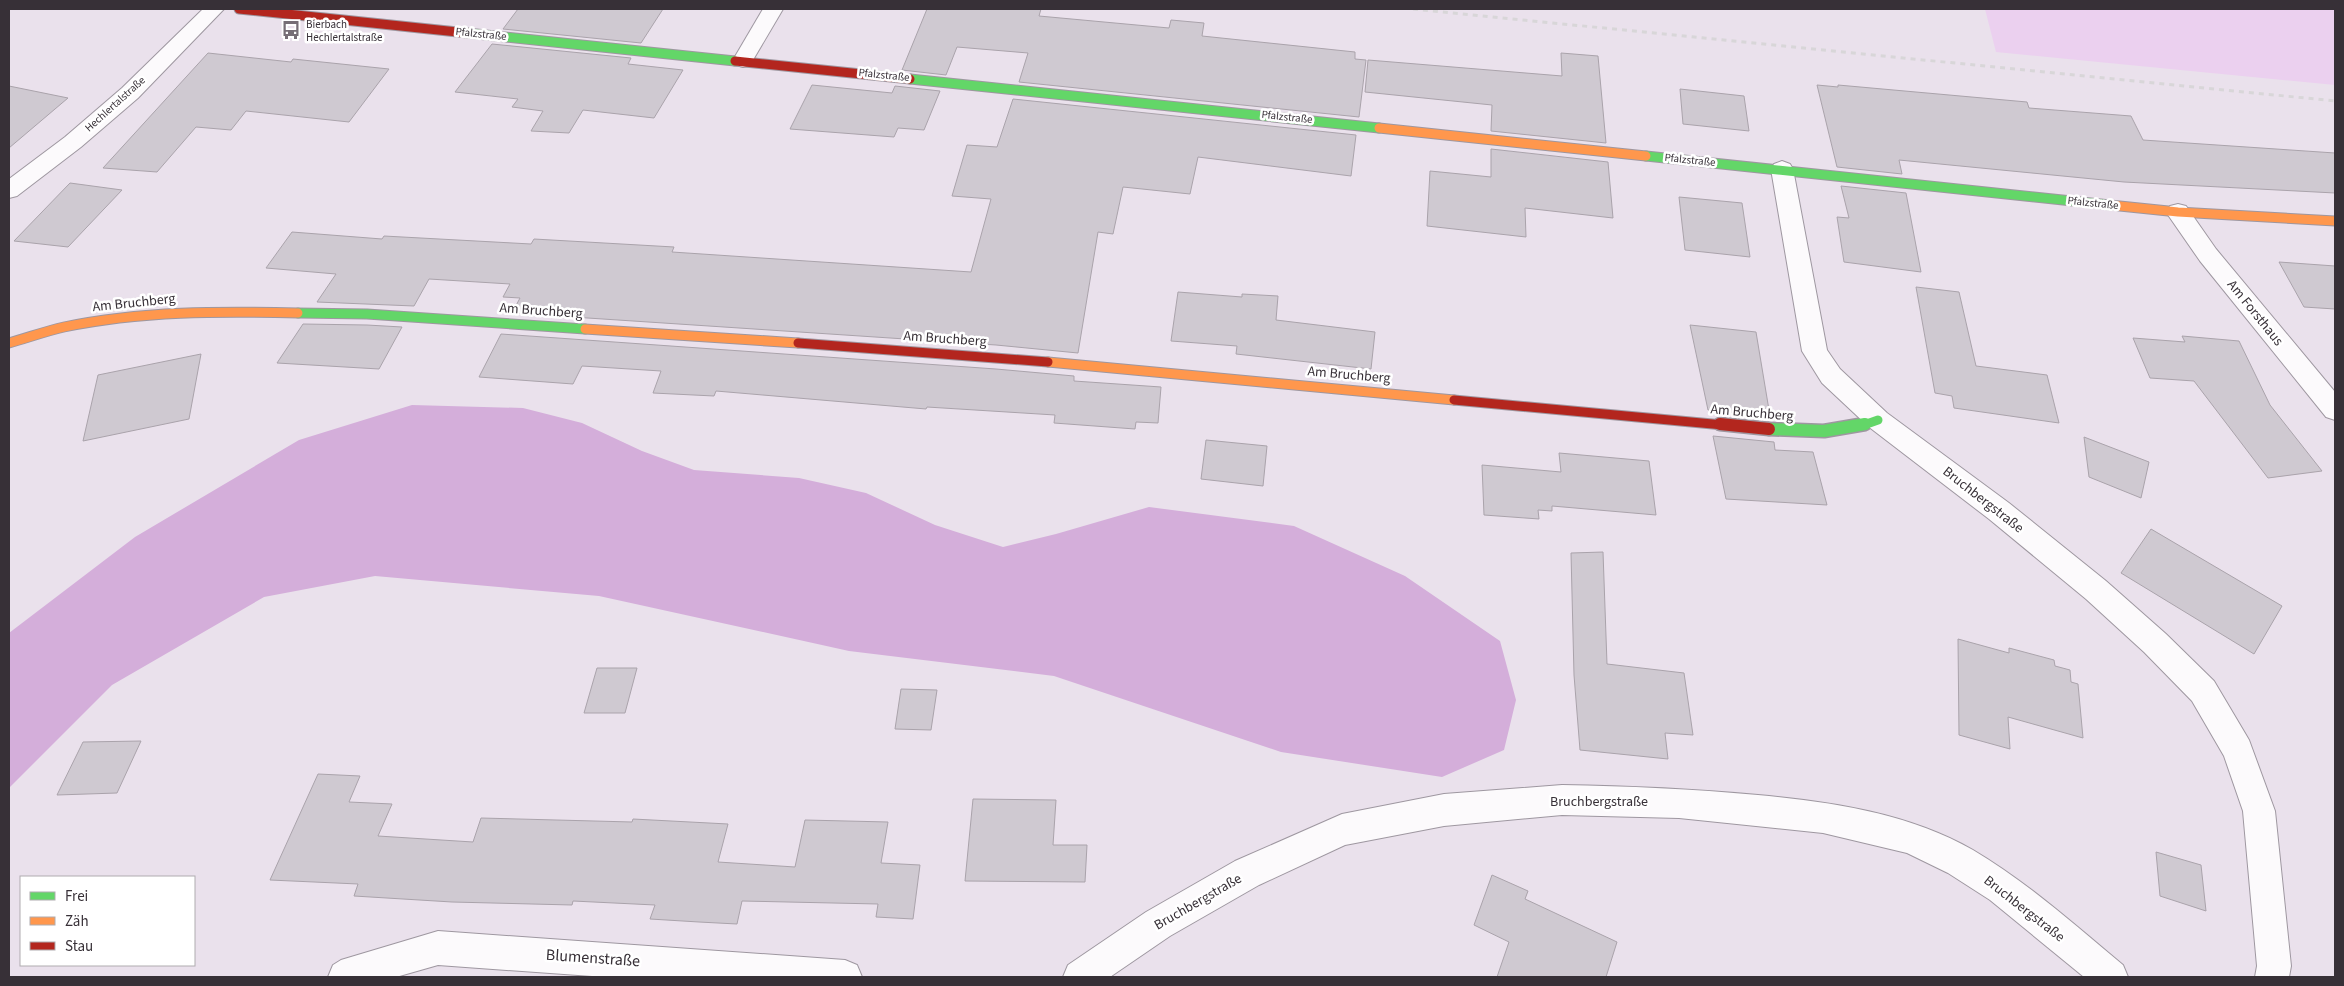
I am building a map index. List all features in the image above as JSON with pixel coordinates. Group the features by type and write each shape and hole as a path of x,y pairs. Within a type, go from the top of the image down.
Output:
{"main road":[{"name":"Pfalzstraße","path":"239,9 743,60 2178,212 2335,222"},
{"name":"Am Bruchberg","path":"9,343 64,327 150,314 219,311 368,314 996,357 1815,433 1844,431 1878,420"}],"street":[{"name":"Hechlertalstraße","path":"9,190 73,142 130,93 214,9"},
{"path":"743,60 772,9"},
{"name":"Bruchbergstraße","path":"1782,169 1815,351 1831,376 1878,420 1999,511 2096,590 2156,643 2203,691 2238,750 2258,811 2274,966 2272,977"},
{"name":"Am Forsthaus","path":"2178,212 2208,255 2335,410"},
{"name":"Bruchbergstraße","path":"1080,977 1158,924 1247,873 1342,830 1444,810 1562,800 1679,803 1823,817 1910,838 1960,861 2002,888 2111,977"},
{"name":"Blumenstraße","path":"345,977 353,972 438,948 845,977"}],"shaded area":[{"path":"1985,9 2335,9 2335,85 1996,52"},
{"path":"412,405 523,408 582,423 642,451 694,470 799,478 866,493 935,525 1003,547 1149,507 1294,526 1405,576 1500,641 1516,700 1504,750 1442,777 1281,752 1054,676 849,651 599,596 375,576 264,597 112,685 9,788 9,633 135,537 299,440"}],"building":[{"path":"518,9 663,9 641,43 503,29"},
{"path":"927,9 1041,9 1039,16 1169,28 1171,20 1204,23 1202,36 1355,52 1355,59 1366,60 1359,117 1019,82 1028,53 957,47 946,75 902,70"},
{"path":"492,44 631,58 628,64 683,70 654,118 583,110 569,133 531,131 543,111 512,107 518,99 455,92"},
{"path":"208,53 291,62 293,59 389,69 349,122 246,111 231,130 196,127 157,172 103,168"},
{"path":"1561,53 1598,56 1606,143 1491,131 1492,105 1365,92 1368,60 1562,76"},
{"path":"812,85 892,93 895,86 940,91 924,130 898,128 894,137 790,129"},
{"path":"1817,85 1838,87 1838,85 2027,102 2029,108 2131,116 2143,140 2335,153 2335,193 2124,182 1899,160 1902,174 1837,167"},
{"path":"9,86 68,98 9,148"},
{"path":"1680,89 1744,96 1749,131 1683,124"},
{"path":"1013,99 1356,135 1351,176 1198,157 1190,194 1123,187 1113,234 1098,232 1078,353 996,345 512,313 520,298 503,297 510,284 429,279 414,306 317,302 336,274 266,268 292,232 382,239 384,236 531,244 534,239 674,247 672,252 971,272 991,199 952,196 967,145 997,147"},
{"path":"1491,149 1608,162 1613,218 1525,208 1526,237 1427,226 1430,171 1491,177"},
{"path":"70,183 122,190 68,247 14,241"},
{"path":"1841,186 1906,193 1921,272 1844,262 1837,217 1849,218"},
{"path":"1679,197 1742,203 1750,257 1685,250"},
{"path":"2279,262 2335,266 2335,309 2304,307"},
{"path":"1916,287 1959,292 1976,366 2047,375 2059,423 1954,408 1952,396 1935,393"},
{"path":"1178,292 1242,297 1242,294 1278,296 1276,320 1375,332 1371,369 1236,354 1237,346 1171,341"},
{"path":"303,324 402,327 379,369 277,363"},
{"path":"1690,325 1756,332 1770,416 1708,410"},
{"path":"501,334 996,369 1074,376 1074,381 1161,387 1158,423 1136,422 1135,429 1054,423 1055,415 927,407 926,409 716,391 714,396 653,393 661,371 582,366 573,384 479,377"},
{"path":"2182,336 2239,341 2270,405 2322,471 2268,478 2194,381 2150,378 2133,338 2185,342"},
{"path":"201,354 189,419 83,441 98,375"},
{"path":"1713,436 1774,442 1775,450 1813,452 1827,505 1726,499"},
{"path":"2084,437 2149,462 2141,498 2089,477"},
{"path":"1206,440 1267,446 1263,486 1201,479"},
{"path":"1559,453 1649,461 1656,515 1552,506 1552,511 1538,510 1539,519 1484,515 1482,465 1561,472"},
{"path":"2151,529 2282,606 2254,654 2121,573"},
{"path":"1603,552 1607,664 1684,673 1693,735 1665,733 1668,759 1580,750 1574,675 1571,553"},
{"path":"1958,639 2009,653 2009,648 2054,660 2055,666 2070,670 2071,682 2078,684 2083,738 2008,717 2010,749 1959,735"},
{"path":"597,668 637,668 625,713 584,713"},
{"path":"901,689 937,690 931,730 895,729"},
{"path":"141,741 117,793 57,795 83,742"},
{"path":"318,774 360,776 349,802 392,804 378,836 473,842 481,818 632,822 633,819 728,824 718,862 795,867 805,820 888,822 881,863 920,865 913,919 876,917 878,904 742,901 737,924 699,922 650,919 655,905 573,901 572,905 452,902 354,896 358,884 270,880"},
{"path":"973,799 1056,800 1053,845 1087,845 1085,882 965,881"},
{"path":"2156,852 2201,865 2206,911 2160,896"},
{"path":"1492,875 1528,891 1525,899 1617,942 1606,977 1497,977 1509,942 1474,925"}],"railway":[{"path":"1413,9 2335,101"}],"traffic: fast":[{"path":"467,33 735,61"},
{"path":"910,79 1379,128"},
{"path":"1646,156 2110,205"},
{"path":"298,313 367,314 585,329"},
{"path":"1769,429 1837,430 1864,425 1878,420"}],"traffic: slow":[{"path":"1379,128 1646,156"},
{"path":"2110,205 2178,212 2335,221"},
{"path":"9,343 50,330 122,318 210,312 298,313"},
{"path":"585,329 798,343"},
{"path":"1048,362 1454,400"}],"traffic: jam":[{"path":"239,9 467,33"},
{"path":"735,61 910,79"},
{"path":"798,343 1048,362"},
{"path":"1454,400 1769,429"}],"place":[{"name":"Bierbach Hechlertalstraße","path":"291,30"}]}
